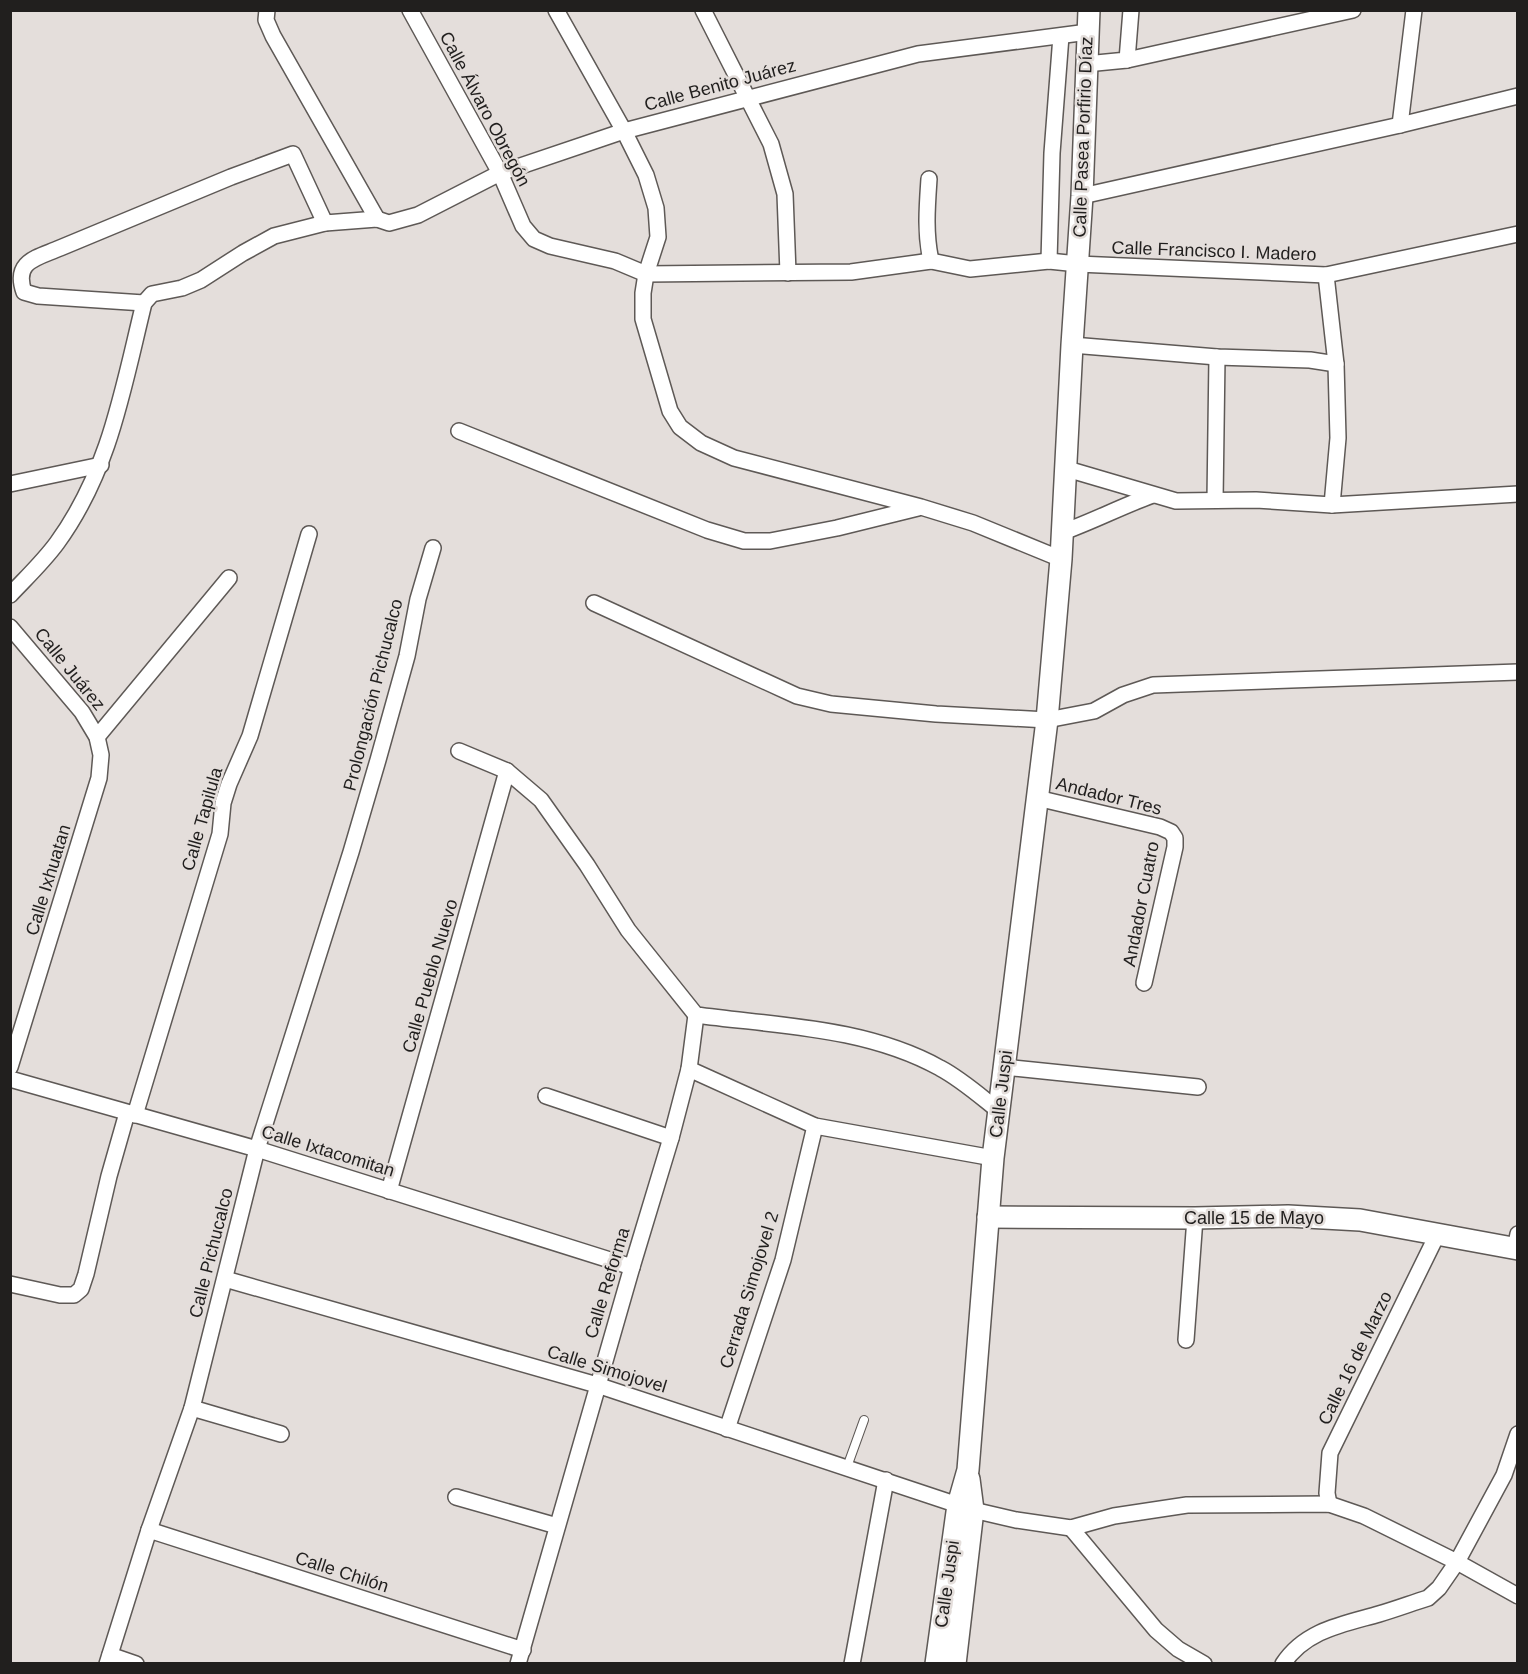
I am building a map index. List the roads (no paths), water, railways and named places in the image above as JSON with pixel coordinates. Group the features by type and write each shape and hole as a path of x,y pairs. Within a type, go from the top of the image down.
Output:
{"street":[{"path":"267,10 266,20 273,36 377,219"},
{"name":"Calle Álvaro Obregón","path":"410,10 500,173 523,226"},
{"path":"556,10 624,131 646,175 656,208 658,237 646,274 643,319 670,411 680,427 701,443 734,458 973,523 1061,559"},
{"path":"703,10 771,144 785,194 789,273"},
{"name":"Calle Pasea Porfirio Díaz","path":"1067,469 1072,345 1082,196 1089,10"},
{"path":"1127,60 1131,10"},
{"path":"1086,64 1127,60 1353,10"},
{"path":"1400,125 1414,10"},
{"name":"Calle Benito Juárez","path":"144,303 152,294 182,288 201,280 274,236 325,223 377,219 389,223 418,215 500,173 624,131 918,54 1088,32"},
{"path":"1049,261 1052,153 1061,36"},
{"path":"1082,196 1400,125 1518,96"},
{"path":"10,595 56,544 85,498 101,465 114,424 144,303 38,297 24,292 20,280 23,267 60,248 231,177 293,154 325,223"},
{"path":"929,179 926,220 931,261"},
{"name":"Calle Francisco I. Madero","path":"523,226 534,239 550,246 615,261 646,274 851,272 931,261 970,269 1049,261 1326,275 1518,234"},
{"path":"1326,275 1336,364 1338,438 1332,505"},
{"path":"1072,345 1217,357 1311,360 1336,364"},
{"path":"1215,500 1217,357"},
{"path":"459,431 707,530 744,541 770,541 837,528 921,507"},
{"path":"10,484 101,465"},
{"path":"1067,469 1176,501 1256,500 1332,505 1518,494"},
{"name":"Calle Juspi","path":"955,1664 993,1158 1047,720 1067,469"},
{"path":"1063,532 1092,521 1121,506 1153,495"},
{"name":"Calle Tapilula","path":"10,1284 60,1295 74,1295 81,1289 109,1176 220,834 229,784 250,736 309,534"},
{"name":"Prolongación Pichucalco","path":"351,852 407,656 418,599 434,548"},
{"path":"97,737 229,578"},
{"path":"594,603 797,696 831,704 936,714 1047,720 1094,711 1123,695 1152,685 1518,672"},
{"name":"Calle Juárez","path":"11,629 82,712 97,737"},
{"name":"Calle Ixhuatan","path":"10,1067 99,777 101,755 97,737"},
{"path":"459,751 507,771 541,800 587,865 627,930 696,1016 868,1038 940,1068 999,1111"},
{"name":"Calle Pueblo Nuevo","path":"389,1191 507,771"},
{"name":"Andador Tres","path":"1037,798 1160,827 1172,832"},
{"name":"Andador Cuatro","path":"1144,983 1175,847 1172,832"},
{"name":"Calle Pichucalco","path":"108,1659 149,1530 192,1408 257,1149 351,852"},
{"name":"Calle Reforma","path":"521,1657 597,1385 672,1138 689,1069 696,1016"},
{"path":"1005,1067 1198,1087"},
{"path":"689,1069 814,1126 993,1158"},
{"name":"Calle Ixtacomitan","path":"10,1079 257,1149 632,1267"},
{"path":"546,1096 672,1138"},
{"name":"Cerrada Simojovel 2","path":"727,1429 783,1260 814,1126"},
{"name":"Calle 15 de Mayo","path":"988,1217 1288,1216 1360,1220 1437,1234 1517,1244"},
{"path":"1186,1340 1195,1218"},
{"name":"Calle 16 de Marzo","path":"1329,1504 1327,1493 1330,1453 1437,1234"},
{"name":"Calle Simojovel","path":"225,1279 597,1385 965,1508 1016,1520 1071,1528"},
{"path":"192,1408 281,1434"},
{"path":"1283,1664 1290,1653 1331,1626 1428,1598 1439,1588 1457,1562 1504,1475 1518,1434"},
{"path":"852,1664 886,1480"},
{"path":"456,1497 556,1526"},
{"path":"1204,1664 1178,1648 1156,1630 1071,1528 1114,1516 1187,1505 1329,1504 1364,1516 1457,1562 1518,1596"},
{"name":"Calle Juspi","path":"936,1664 965,1508"},
{"name":"Calle Chilón","path":"149,1530 521,1657"},
{"path":"108,1659 136,1664"}],"lane":[{"path":"847,1467 864,1420"}]}
